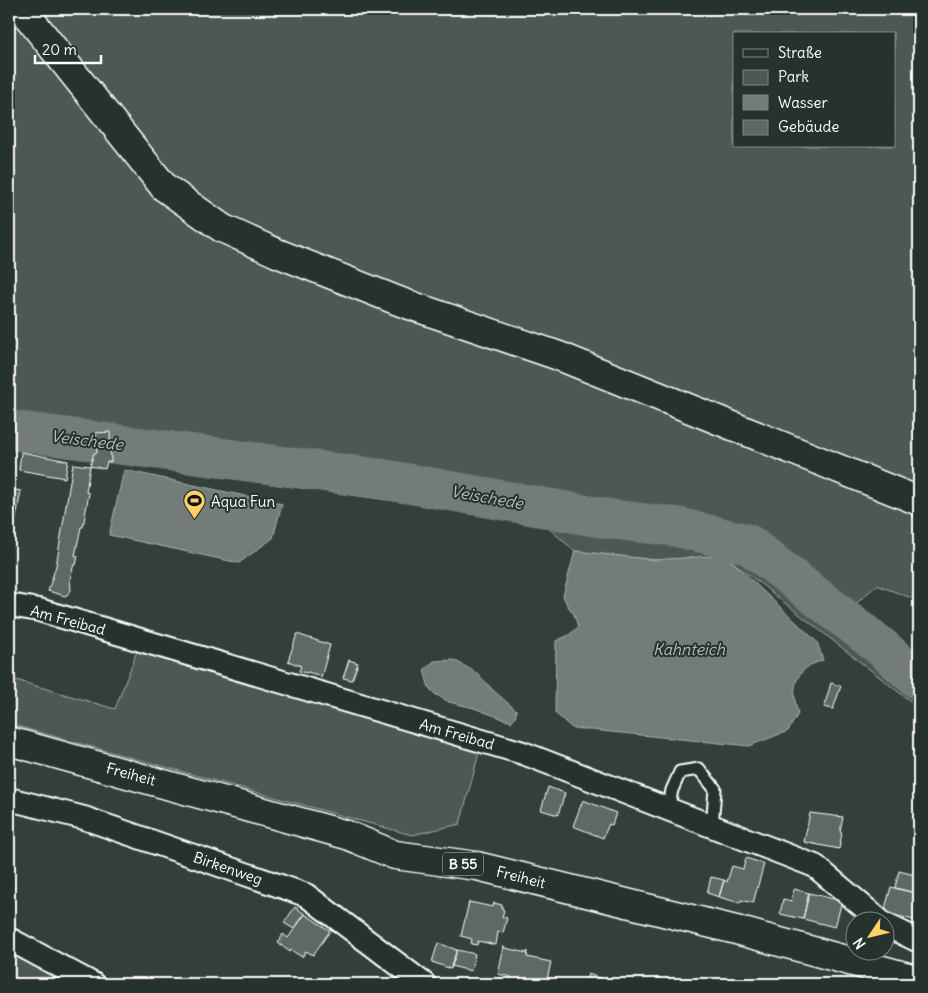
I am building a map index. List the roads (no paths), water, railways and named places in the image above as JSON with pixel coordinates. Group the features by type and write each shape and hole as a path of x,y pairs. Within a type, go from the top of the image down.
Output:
{"main road":[{"path":"22,9 164,187 222,228 277,253 401,302 559,356 919,501"},
{"name":"Freiheit","path":"9,741 347,835 395,855 477,866 736,930 919,980"}],"street":[{"name":"Am Freibad","path":"9,605 39,610 523,753 815,866 867,910"},
{"name":"Birkenweg","path":"9,799 84,818 306,895 424,984"},
{"path":"896,929 919,941"},
{"path":"9,938 93,984"}],"lane":[{"path":"668,810 672,790 680,772 699,769 715,789 712,827"}],"water":[{"name":"Aqua Fun","path":"124,470 282,504 273,538 239,563 109,535"},
{"name":"Kahnteich","path":"575,551 655,560 725,555 817,642 823,660 807,668 797,679 795,702 798,714 788,731 749,746 572,728 555,713 556,641 569,635 578,627 574,614 563,596"},
{"path":"454,660 477,673 517,711 511,722 474,708 449,702 429,688 424,670 434,661"}],"waterway":[{"name":"Veischede","path":"9,430 382,479 609,519 677,527 748,544 879,645 919,680"}],"place":[{"name":"Aqua Fun","path":"195,520"}]}
